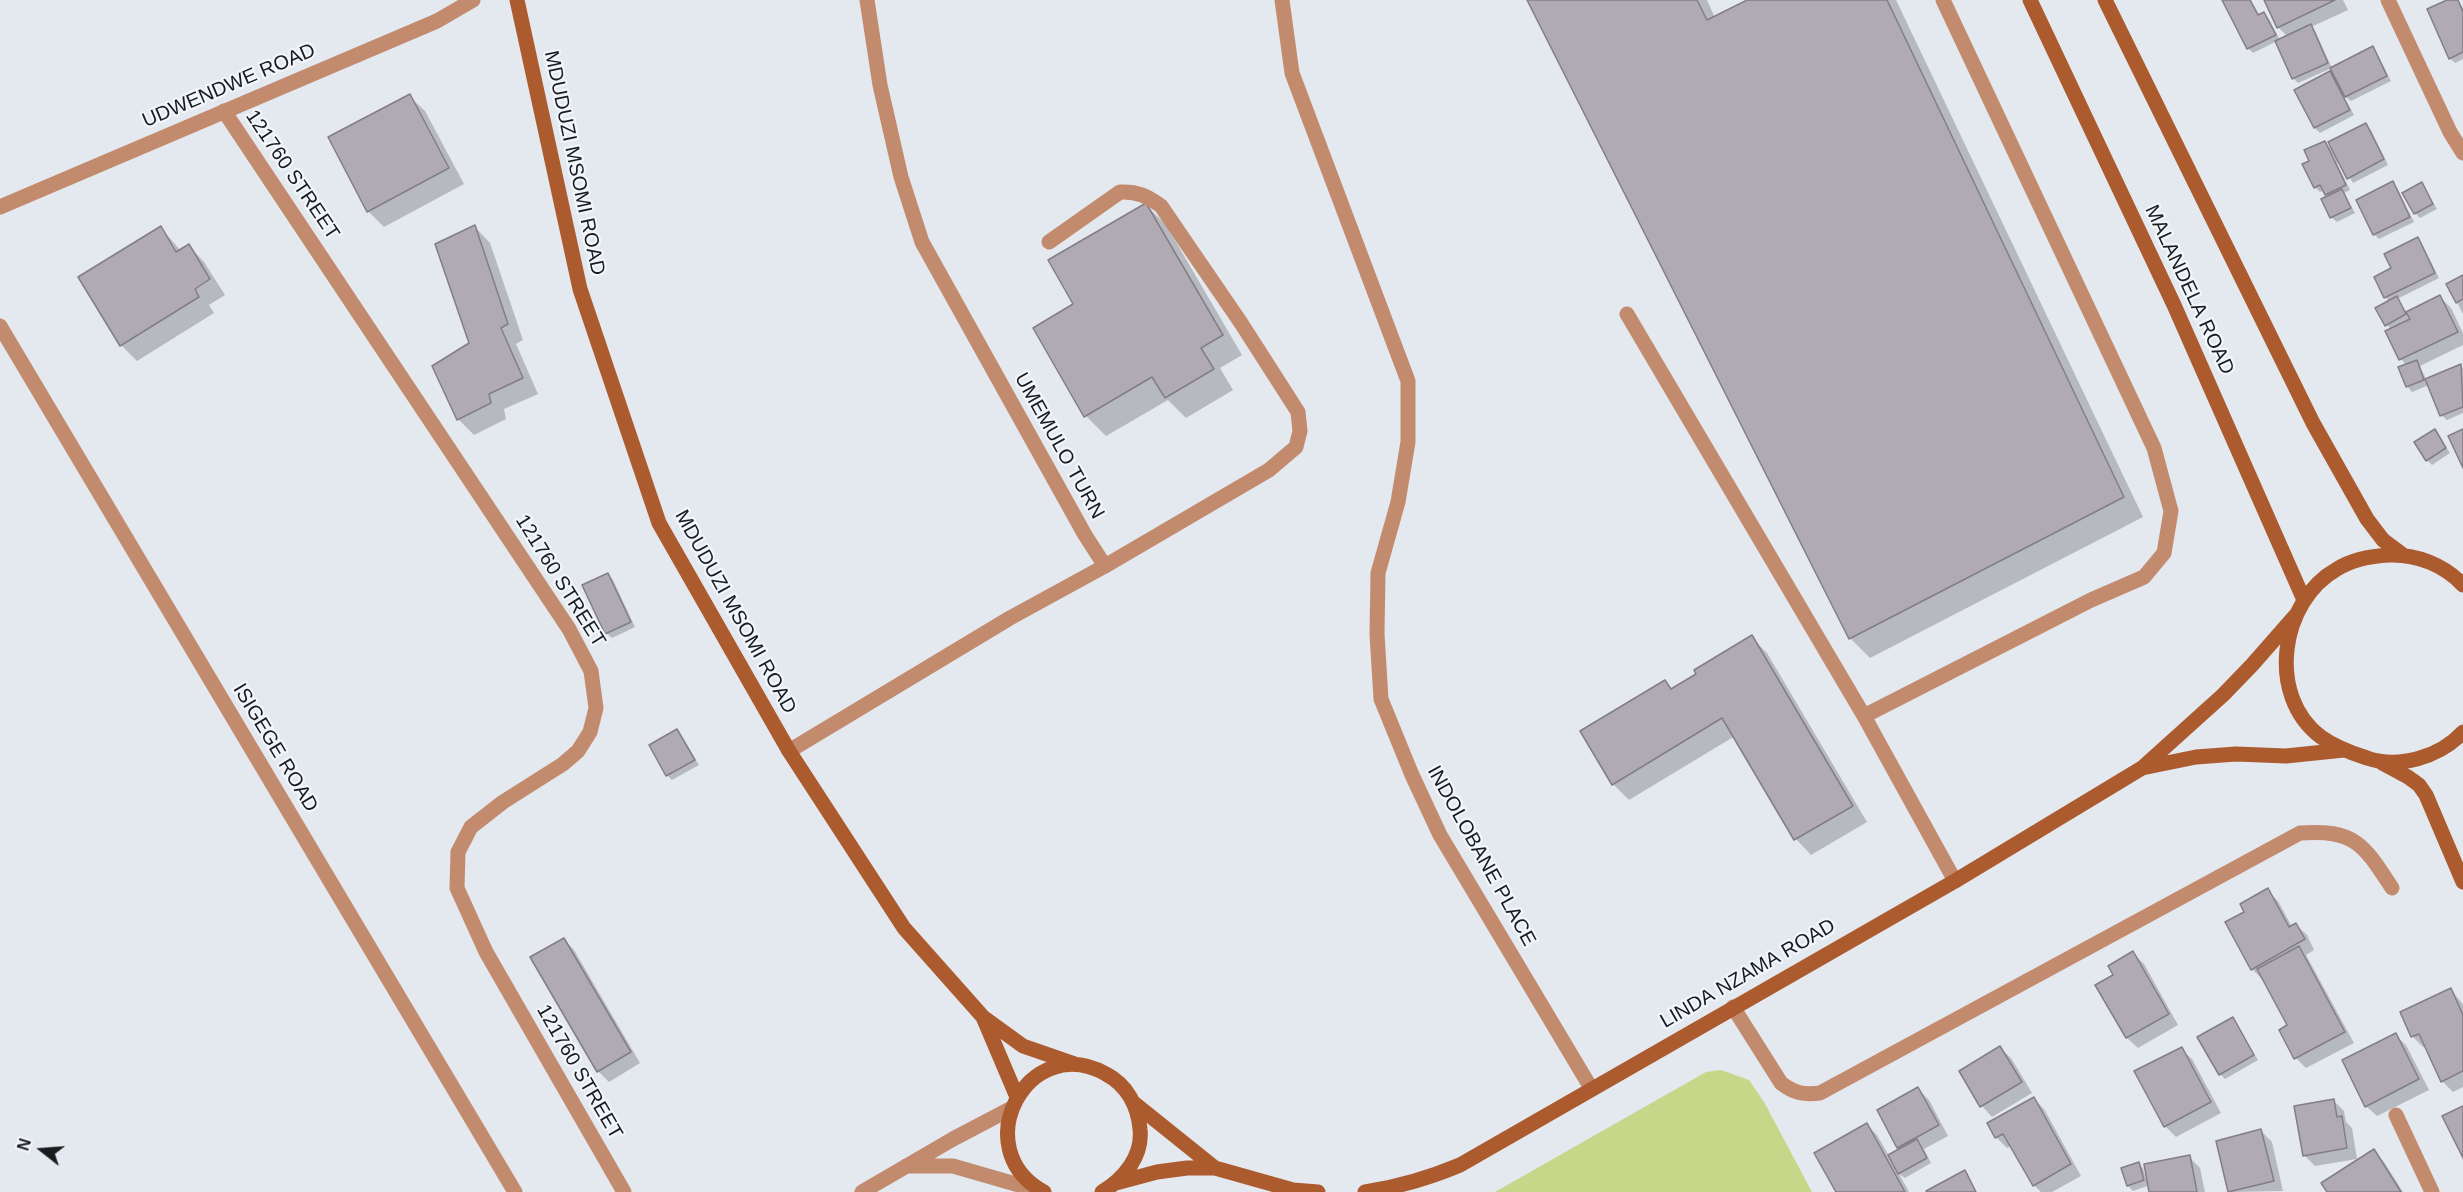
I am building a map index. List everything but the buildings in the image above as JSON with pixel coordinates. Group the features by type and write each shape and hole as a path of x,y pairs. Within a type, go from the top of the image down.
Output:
{"street":[{"name":"UDWENDWE ROAD","path":"0,207 437,21 473,0"},
{"name":"MDUDUZI MSOMI ROAD","path":"517,0 580,289 659,523 789,751 904,928 983,1017 1023,1046 1075,1064 1088,1066 1110,1076 1120,1083 1134,1103"},
{"name":"UMEMULO TURN","path":"867,0 883,96 901,177 922,242 1079,525 1106,566"},
{"name":"INDOLOBANE PLACE","path":"1282,0 1292,73 1408,381 1408,442 1405,462 1398,502 1378,573 1377,634 1381,699 1412,775 1440,835 1592,1088"},
{"path":"1864,716 2091,600 2144,577 2164,553 2171,511 2154,448 1943,0"},
{"name":"MALANDELA ROAD","path":"2030,0 2174,305 2304,600"},
{"path":"2105,0 2313,423 2367,519 2383,540 2403,555"},
{"path":"2388,0 2450,132 2463,153"},
{"name":"121760 STREET","path":"224,111 569,629 591,672 596,708 590,732 578,751 563,764 502,802 471,827 458,852 457,888 486,952 624,1192"},
{"path":"789,751 1010,618 1106,566 1269,470 1296,447 1300,431 1298,412 1241,323 1161,206 1150,198 1132,191 1120,192 1049,242"},
{"path":"1627,314 1864,716 1954,881"},
{"name":"ISIGEGE ROAD","path":"0,326 515,1192"},
{"path":"2463,585 2455,576 2427,560 2403,555 2367,556 2336,569 2318,583 2295,616 2285,653 2290,689 2298,710 2308,723 2320,737 2344,750 2382,763 2419,785 2426,795 2463,882"},
{"name":"LINDA NZAMA ROAD","path":"1365,1192 1398,1187 1430,1178 1460,1165 1954,881 2142,768 2223,695 2295,616"},
{"path":"2382,763 2418,759 2439,751 2463,732"},
{"name":"LINDA NZAMA ROAD","path":"2142,768 2196,757 2236,754 2286,756 2344,750"},
{"path":"1733,1007 1781,1083 1793,1092 1820,1093 2300,833 2322,832 2356,841 2368,851 2392,888"},
{"name":"MDUDUZI MSOMI ROAD","path":"983,1017 1014,1102"},
{"path":"1044,1192 1026,1179 1013,1160 1007,1137 1014,1102 1026,1085 1043,1072 1075,1064"},
{"path":"862,1192 1014,1102"},
{"path":"1134,1103 1215,1168"},
{"path":"1116,1184 1134,1161 1139,1146 1141,1132 1134,1103"},
{"path":"2396,1115 2432,1192"},
{"path":"905,1166 953,1166 1044,1192"},
{"path":"1102,1192 1116,1184 1157,1172 1187,1168 1215,1168 1293,1190 1318,1192"}],"green space":[{"path":"1721,1070 1749,1080 1764,1102 1812,1192 1495,1192 1706,1072"}]}
